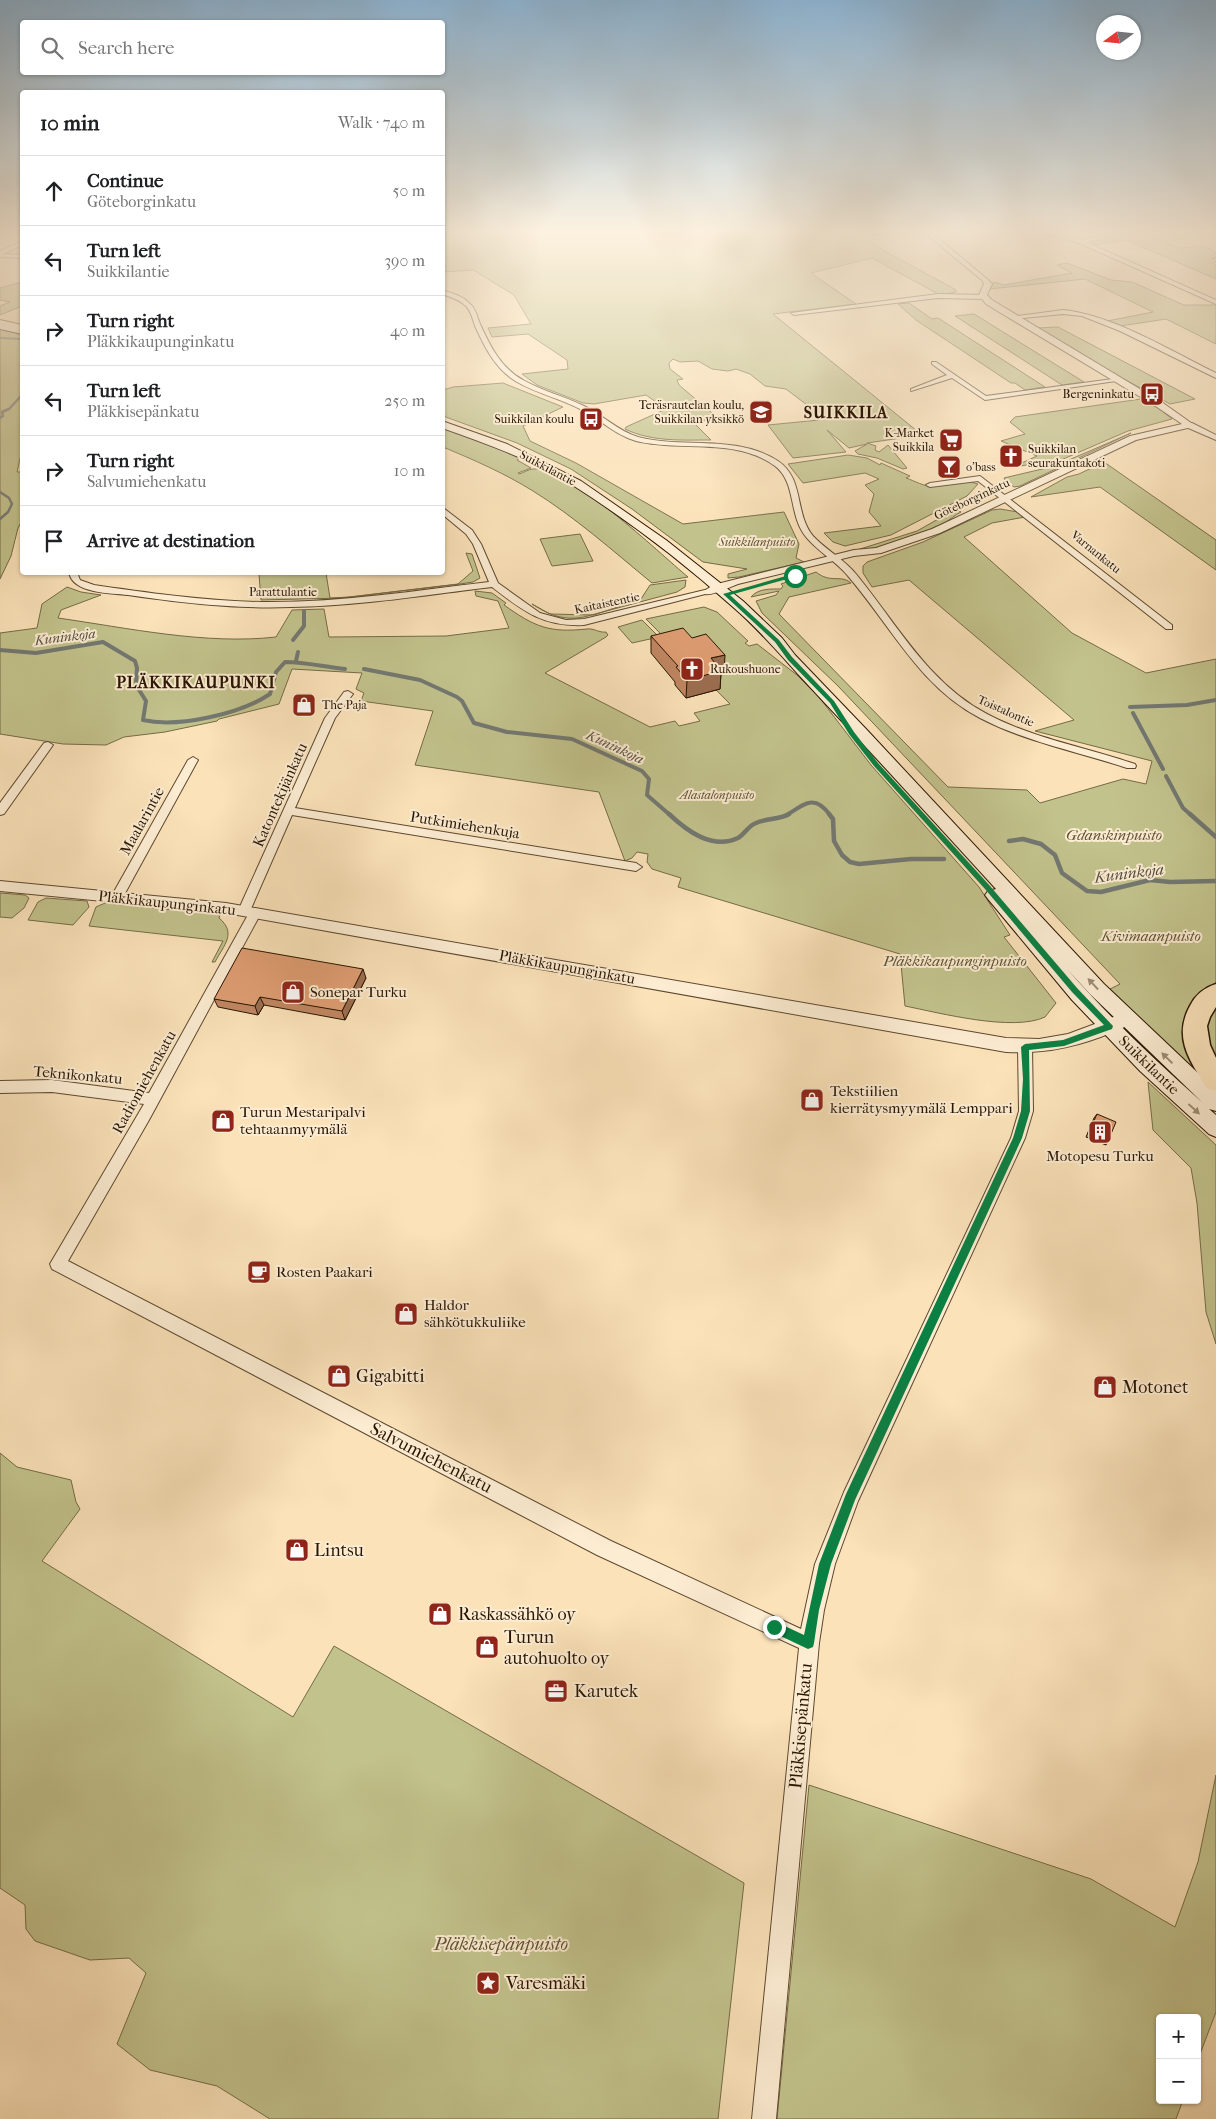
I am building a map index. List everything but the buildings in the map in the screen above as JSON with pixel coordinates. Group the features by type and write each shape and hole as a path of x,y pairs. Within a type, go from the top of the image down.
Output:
{"highway":[{"path":"1216,993 1200,1011 1194,1030 1197,1047 1216,1080"}],"main road":[{"name":"Suikkilantie","path":"445,425 502,446 556,471 591,492 643,531 662,542 777,641 790,658 832,702 851,733 876,764 987,887 1074,990 1118,1022 1216,1103"},
{"name":"Suikkilantie","path":"1118,1022 1170,1088 1216,1128"}],"street":[{"name":"Toistalontie","path":"479,328 489,350 498,364 508,374 523,383 580,407 632,438 662,443 735,448 754,453 777,465 786,472 794,483 798,518 802,526 815,542 852,574 920,667 956,700 983,716 1012,729 1131,766"},
{"path":"1032,328 1120,380 1189,425 1216,438"},
{"path":"1117,328 1216,376"},
{"path":"934,363 986,398 1120,380"},
{"path":"914,390 941,378 954,376"},
{"name":"Göteborginkatu","path":"717,591 817,570 838,562 862,559 877,551 930,534 1133,438 1189,425"},
{"name":"Varnankatu","path":"930,485 980,478 1007,497 1169,627"},
{"path":"445,512 469,532 477,544 494,584"},
{"name":"Parattulantie","path":"73,575 80,584 93,588 214,603 264,605 318,604 494,584"},
{"name":"Kaitaistentie","path":"494,584 537,615 549,620 566,623 602,619 717,591"},
{"name":"Katontekijänkatu","path":"249,912 289,811 330,718 348,694"},
{"path":"0,811 48,745"},
{"name":"Maalarintie","path":"117,897 193,760"},
{"name":"Putkimiehenkuja","path":"289,811 636,867"},
{"name":"Pläkkikaupunginkatu","path":"0,886 249,912 980,1042 1025,1047 1064,1043 1118,1022"},
{"name":"Radiomiehenkatu","path":"58,1264 153,1099 249,912"},
{"name":"Pläkkisepänkatu","path":"764,2119 808,1643 825,1564 850,1498 1018,1138 1026,1111 1025,1047"},
{"name":"Teknikonkatu","path":"0,1088 52,1086 153,1099"},
{"name":"Salvumiehenkatu","path":"58,1264 604,1548 808,1643"}],"green space":[{"path":"488,328 790,328 922,435 867,443 876,446 875,450 879,452 888,445 907,468 903,469 877,458 858,454 855,451 867,444 849,448 827,430 846,452 793,458 768,425 819,420 807,405 786,389 765,386 750,374 736,369 728,371 712,369 698,361 680,362 673,359 669,363 670,369 683,379 677,380 679,385 718,418 693,422 711,440 678,440 646,436 625,429 666,409 646,395 594,404 583,403 537,385 522,374 568,369 567,360 528,334 492,337"},
{"path":"928,328 953,328 1045,387 1025,390 1015,383 1011,383"},
{"path":"973,328 996,328 1084,382 1062,385"},
{"path":"1036,328 1060,328 1195,399 1170,404"},
{"path":"1184,328 1216,328 1216,344"},
{"path":"0,329 20,334 20,459 17,472 20,472 20,524 11,556 0,579"},
{"name":"Suikkilanpuisto","path":"503,383 563,407 523,426 530,441 576,463 683,524 784,512 799,544 796,558 804,562 728,578 728,574 747,569 703,562 632,509 571,469 517,443 445,417 445,389 453,387"},
{"path":"1141,399 1151,405 1151,402 1172,419 1128,431 1061,460 1013,467 1037,456 1001,441 1025,434 1010,422 1015,417"},
{"path":"445,427 516,455 520,458 517,460 531,468 519,474 533,469 549,472 568,481 636,531 688,577 652,583 549,501 522,484 445,448"},
{"path":"1131,433 1020,486 1014,487 1004,478 1055,466"},
{"path":"848,455 867,458 880,465 881,463 910,476 906,478 927,486 967,482 978,484 967,496 891,535 845,546 833,542 824,533 881,526 869,512 874,494 865,485 879,479 865,473 803,483 788,464"},
{"path":"1104,462 1216,540 1216,570 1100,487 1031,497 1067,477 1079,474"},
{"path":"956,509 961,512 944,523 926,531 889,544 857,550 917,531"},
{"name":"Gdanskinpuisto","path":"1000,509 1018,512 1025,517 992,523 964,537 1072,633 1146,673 1216,659 1216,987 1202,996 1211,1088 1110,989 1120,984 838,686 762,613 756,601 776,595 779,591 751,597 757,592 781,589 783,586 781,584 816,572 826,578 843,579 851,583 789,597 779,614 948,787 1027,790 1040,803 1123,779 1146,784 1152,761 1035,731 1074,720 909,580 872,587 863,573 863,566 867,562 923,542 992,510"},
{"path":"580,534 593,561 552,566 540,539"},
{"path":"466,553 472,554 480,578 473,582 460,584 342,598 261,600 259,575 326,575 330,598 458,584 473,571"},
{"path":"686,580 685,587 677,592 604,612 641,599 650,585"},
{"path":"67,587 81,592 101,595 61,610 58,618 139,631 222,639 276,637 292,610 324,609 329,637 446,636 509,628 498,601 476,596 475,591 492,593 506,603 504,605 515,613 543,627 562,630 590,629 606,632 608,635 606,637 545,673 650,727 675,721 679,726 700,721 694,713 730,704 646,619 704,607 717,612 748,641 745,643 749,646 757,644 797,675 819,697 871,765 979,887 1010,935 1004,937 1056,1003 1045,1017 1015,1023 956,1017 905,1006 900,954 678,887 681,878 652,869 647,862 648,854 637,852 632,858 625,861 599,792 415,765 433,711 361,701 364,693 356,689 362,673 292,669 279,704 217,721 165,732 124,737 106,745 63,744 0,734 0,633 37,628 42,604"},
{"path":"551,614 592,615 563,618"},
{"path":"642,620 659,637 632,643 618,627"},
{"path":"0,893 25,895 29,898 24,908 12,918 0,917"},
{"path":"46,898 87,901 89,907 73,925 28,920 38,902"},
{"path":"105,903 220,915 219,918 227,929 227,939 215,962 212,962 223,941 89,926 96,907"},
{"path":"1216,1006 1216,1064 1208,1042 1207,1027"},
{"path":"1148,1082 1216,1145 1216,1344 1206,1312 1197,1203 1191,1168 1153,1130"},
{"name":"Pläkkisepänpuisto","path":"0,1453 17,1467 71,1480 76,1502 80,1509 42,1561 293,1717 334,1646 744,1883 718,2119 270,2119 217,2086 150,2070 117,2044 146,1973 129,1958 90,1960 35,1941 26,1929 25,1905 0,1888"},
{"path":"1216,1775 1216,2012 1201,2051 1201,2014 1156,2014 1156,2104 1182,2104 1176,2119 777,2119 809,1785 1091,1879 1175,1927 1198,1862"}],"waterway":[{"name":"Kuninkoja","path":"0,338 20,339"},
{"name":"Kuninkoja","path":"0,418 3,416 2,412 9,409 20,397"},
{"name":"Kuninkoja","path":"0,492 9,498 12,504 8,512 0,519"},
{"path":"293,640 304,626 304,611"},
{"name":"Kuninkoja","path":"0,650 36,653 103,642 135,661 137,668 136,685 146,701 143,720 157,722 191,721 208,718 242,708 257,701 270,694 276,672 285,662 345,669"},
{"path":"296,661 298,652"},
{"name":"Kuninkoja","path":"364,669 420,680 457,697 462,701 474,723 507,732 572,739 642,771 649,779 647,795 670,815"},
{"path":"1130,707 1187,705 1216,700"},
{"path":"1133,713 1163,769"},
{"path":"1166,776 1183,808 1191,815"},
{"name":"Kuninkoja","path":"788,814 805,804 815,803 825,808 830,815"},
{"name":"Kuninkoja","path":"669,814 684,827 700,837 719,842 738,838 756,823 788,814"},
{"name":"Kuninkoja","path":"829,814 833,819 834,841 842,855 850,862 859,864 911,859 944,859"},
{"path":"1190,814 1216,837"},
{"name":"Kuninkoja","path":"1009,841 1023,839 1041,844 1055,855 1062,873 1087,891 1101,892 1150,880 1170,882 1216,881"}],"place":[{"name":"Bergeninkatu","path":"1152,394"},
{"name":"Teräsrautelan koulu, Suikkilan yksikkö","path":"761,412"},
{"name":"Suikkilan koulu","path":"591,419"},
{"name":"K-Market Suikkila","path":"951,440"},
{"name":"Suikkilan seurakuntakoti","path":"1011,456"},
{"name":"o'bass","path":"949,467"},
{"name":"Rukoushuone","path":"692,669"},
{"name":"The Paja","path":"304,705"},
{"name":"Sonepar Turku","path":"293,992"},
{"name":"Tekstiilien kierrätysmyymälä Lemppari","path":"812,1100"},
{"name":"Turun Mestaripalvi tehtaanmyymälä","path":"223,1121"},
{"name":"Motopesu Turku","path":"1100,1132"},
{"name":"Rosten Paakari","path":"259,1272"},
{"name":"Haldor sähkötukkuliike","path":"406,1314"},
{"name":"Gigabitti","path":"339,1376"},
{"name":"Motonet","path":"1105,1387"},
{"name":"Lintsu","path":"297,1550"},
{"name":"Raskassähkö oy","path":"440,1614"},
{"name":"Turun autohuolto oy","path":"487,1647"},
{"name":"Karutek","path":"556,1691"},
{"name":"Varesmäki","path":"488,1983"}],"district":[{"name":"SUIKKILA","path":"846,412"},
{"name":"PLÄKKIKAUPUNKI","path":"196,682"}],"route":[{"path":"774,1627 808,1643 825,1564 838,1526 1018,1138 1026,1111 1025,1047 1064,1043 1110,1026 1074,990 987,887 918,813 851,733 832,702 790,658 777,641 726,594 795,576"}],"park label":[{"name":"Alastalonpuisto","path":"717,795"},
{"name":"Kivimaanpuisto","path":"1151,936"},
{"name":"Pläkkikaupunginpuisto","path":"955,961"}]}
